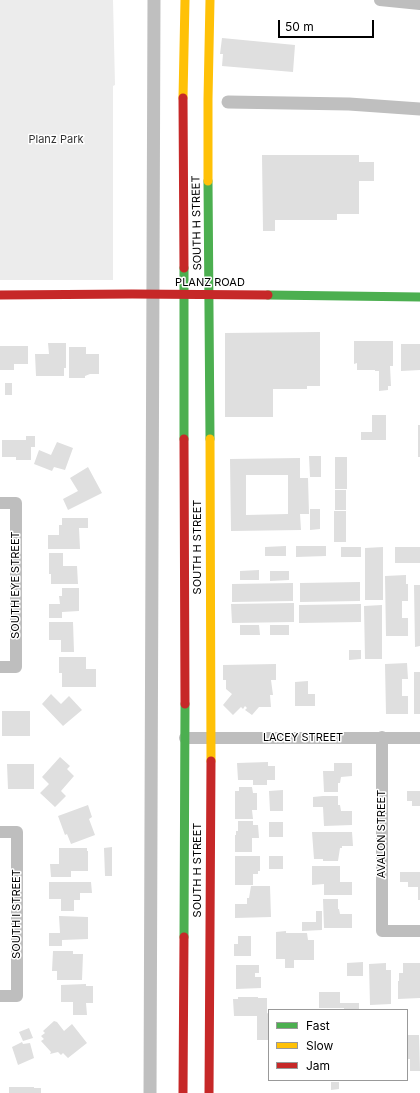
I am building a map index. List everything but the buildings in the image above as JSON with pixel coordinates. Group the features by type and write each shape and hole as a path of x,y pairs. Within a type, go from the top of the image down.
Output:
{"street":[{"name":"SOUTH H STREET","path":"184,1093 185,738 183,98 185,0"},
{"name":"SOUTH H STREET","path":"209,1093 211,738 208,99 210,0"},
{"path":"380,0 420,4"},
{"name":"PLANZ ROAD","path":"0,295 132,294 184,296 420,296"},
{"name":"SOUTH EYE STREET","path":"0,503 16,503 16,667 0,667"},
{"name":"LACEY STREET","path":"185,738 420,738"},
{"name":"AVALON STREET","path":"382,738 382,931 420,931"},
{"name":"SOUTH I STREET","path":"0,832 17,832 17,996 0,996"}],"green space":[{"name":"Planz Park","path":"0,0 113,0 115,85 113,86 113,280 0,280"}],"waterway":[{"path":"150,1093 154,0"},
{"path":"228,102 349,104 420,109"}],"traffic: fast":[{"path":"208,181 210,439"},
{"path":"184,268 184,439"},
{"path":"268,295 420,297"},
{"path":"184,937 185,704"}],"traffic: slow":[{"path":"183,98 185,0"},
{"path":"208,181 210,0"},
{"path":"210,439 211,761"}],"traffic: jam":[{"path":"183,98 184,268"},
{"path":"0,295 268,295"},
{"path":"184,439 185,704"},
{"path":"209,1093 211,761"},
{"path":"183,1093 184,937"}]}
